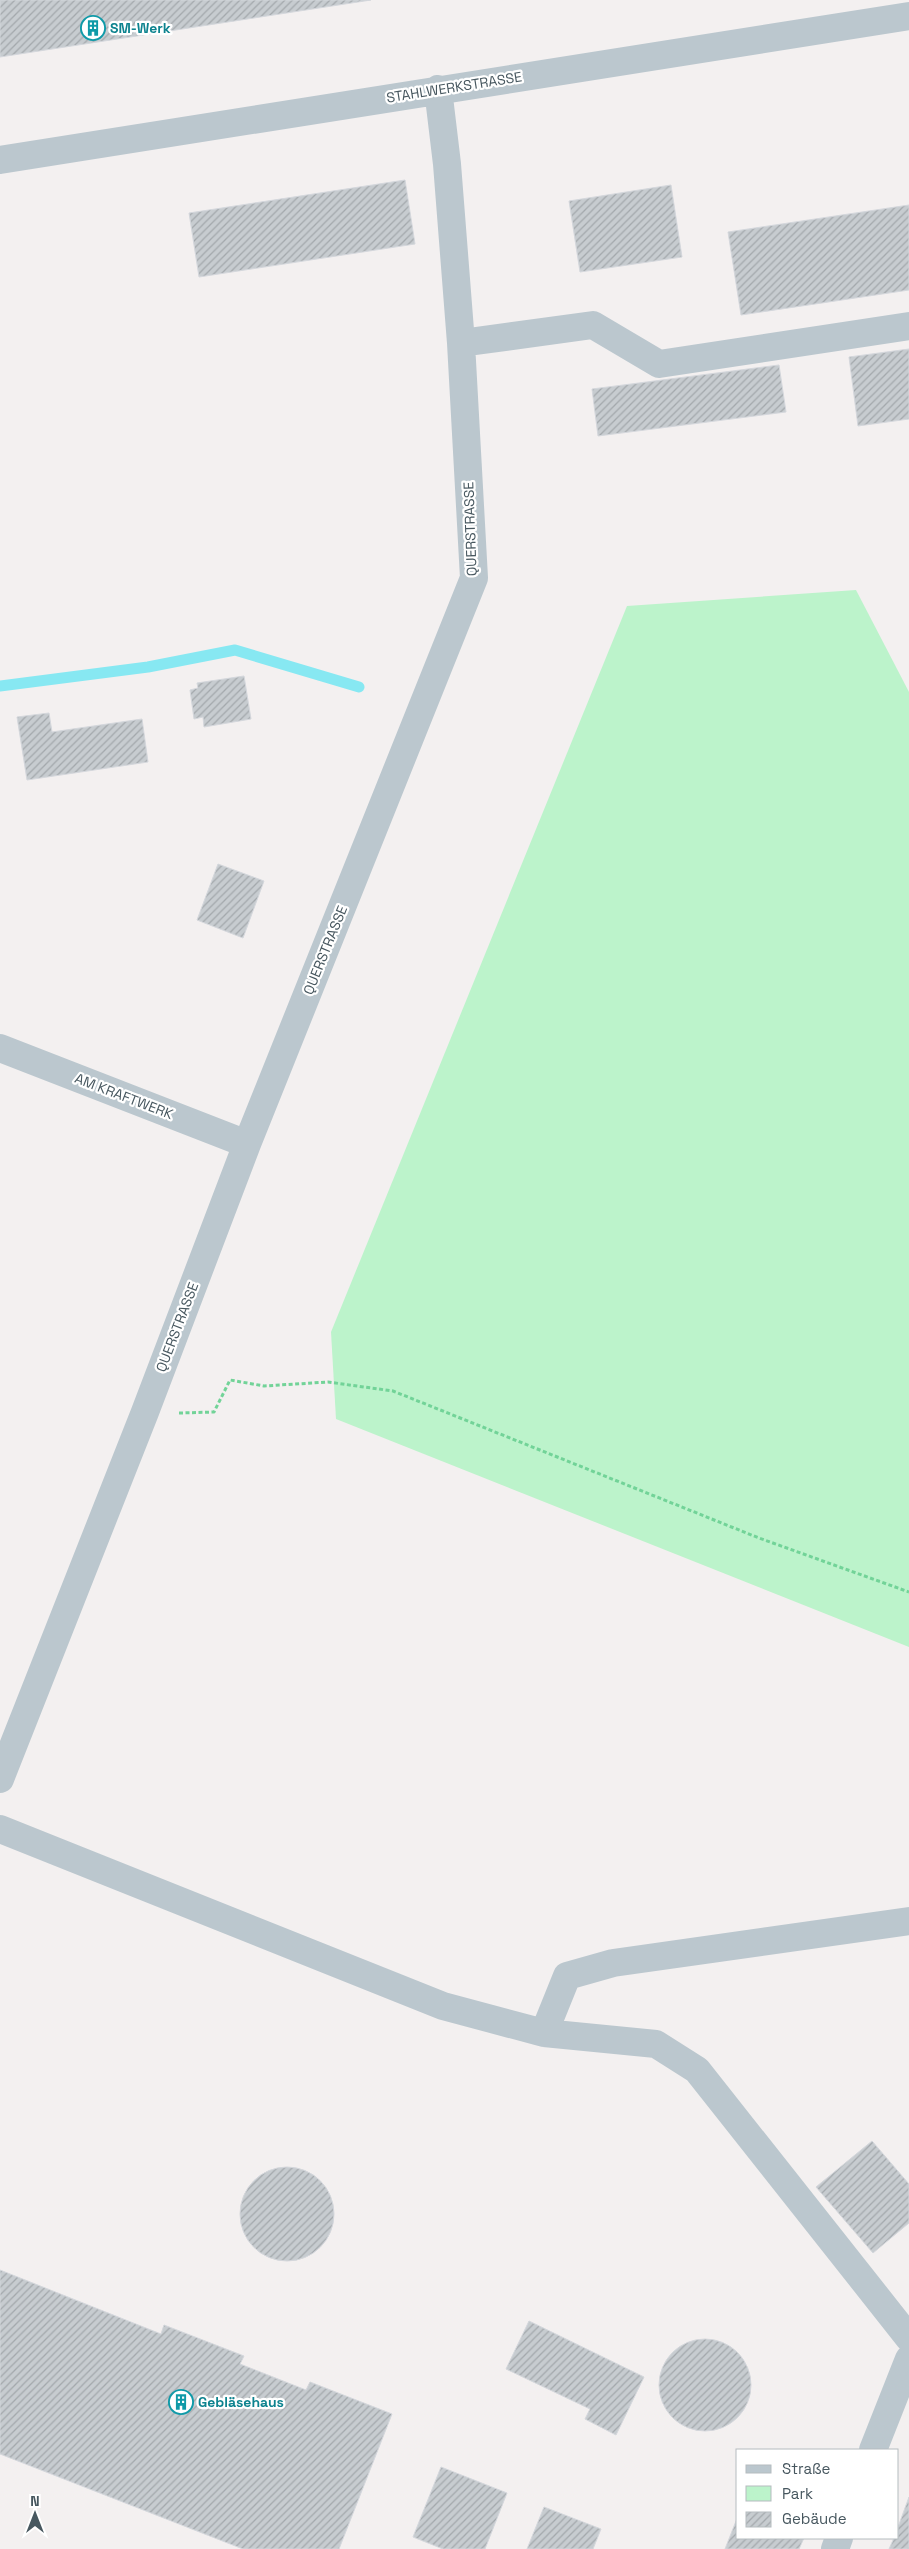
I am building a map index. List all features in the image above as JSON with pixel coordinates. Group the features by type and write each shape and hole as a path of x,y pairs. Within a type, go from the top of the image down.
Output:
{"street":[{"name":"STAHLWERKSTRASSE","path":"0,160 438,89 909,16"},
{"name":"QUERSTRASSE","path":"0,1780 247,1144 474,578 461,343 447,164 438,89"},
{"path":"461,343 593,325 660,364 909,326"},
{"name":"AM KRAFTWERK","path":"0,1048 247,1144"},
{"path":"0,1828 443,2006 544,2033 656,2044 696,2070 909,2338"},
{"path":"544,2033 567,1976 613,1963 909,1921"},
{"path":"874,2449 909,2359"}],"path":[{"path":"148,1402 182,1414 214,1412 230,1380 264,1386 328,1382 393,1391 759,1538 909,1592"}],"green space":[{"path":"856,590 909,692 909,1647 336,1419 331,1332 627,606"}],"building":[{"name":"SM-Werk","path":"0,0 371,0 0,57"},
{"path":"405,180 415,244 199,277 189,213"},
{"path":"671,185 682,257 580,272 569,201"},
{"path":"909,205 909,290 741,315 728,232"},
{"path":"909,349 909,419 858,426 849,357"},
{"path":"779,365 786,412 598,436 592,389"},
{"path":"244,676 251,719 204,727 203,717 194,719 190,690 198,688 197,683"},
{"path":"49,713 52,732 142,719 148,762 27,780 17,717"},
{"path":"218,864 264,881 243,938 197,920"},
{"path":"872,2141 909,2184 909,2223 873,2253 816,2187"},
{"path":"287,2167 305,2171 320,2181 330,2196 334,2214 330,2232 320,2247 305,2257 287,2261 269,2257 254,2247 244,2232 240,2214 244,2196 254,2181 269,2171"},
{"name":"Gebläsehaus","path":"0,2270 161,2334 164,2325 244,2356 240,2364 306,2390 310,2382 392,2414 339,2549 243,2549 0,2454"},
{"path":"529,2321 644,2377 616,2435 585,2419 590,2409 506,2369"},
{"path":"705,2339 723,2342 738,2352 748,2367 751,2385 748,2403 738,2418 723,2428 705,2431 687,2428 672,2418 662,2403 659,2385 662,2367 672,2352 687,2342"},
{"path":"441,2467 507,2493 485,2549 443,2549 413,2537"},
{"path":"909,2497 909,2549 889,2549 894,2539 899,2539 899,2524"},
{"path":"544,2507 601,2529 593,2549 527,2549"},
{"path":"736,2521 736,2539 804,2539 799,2549 725,2549"}],"waterway":[{"path":"0,686 148,667 235,650 359,687"}],"place":[{"name":"SM-Werk","path":"93,28"},
{"name":"Gebläsehaus","path":"181,2402"}]}
